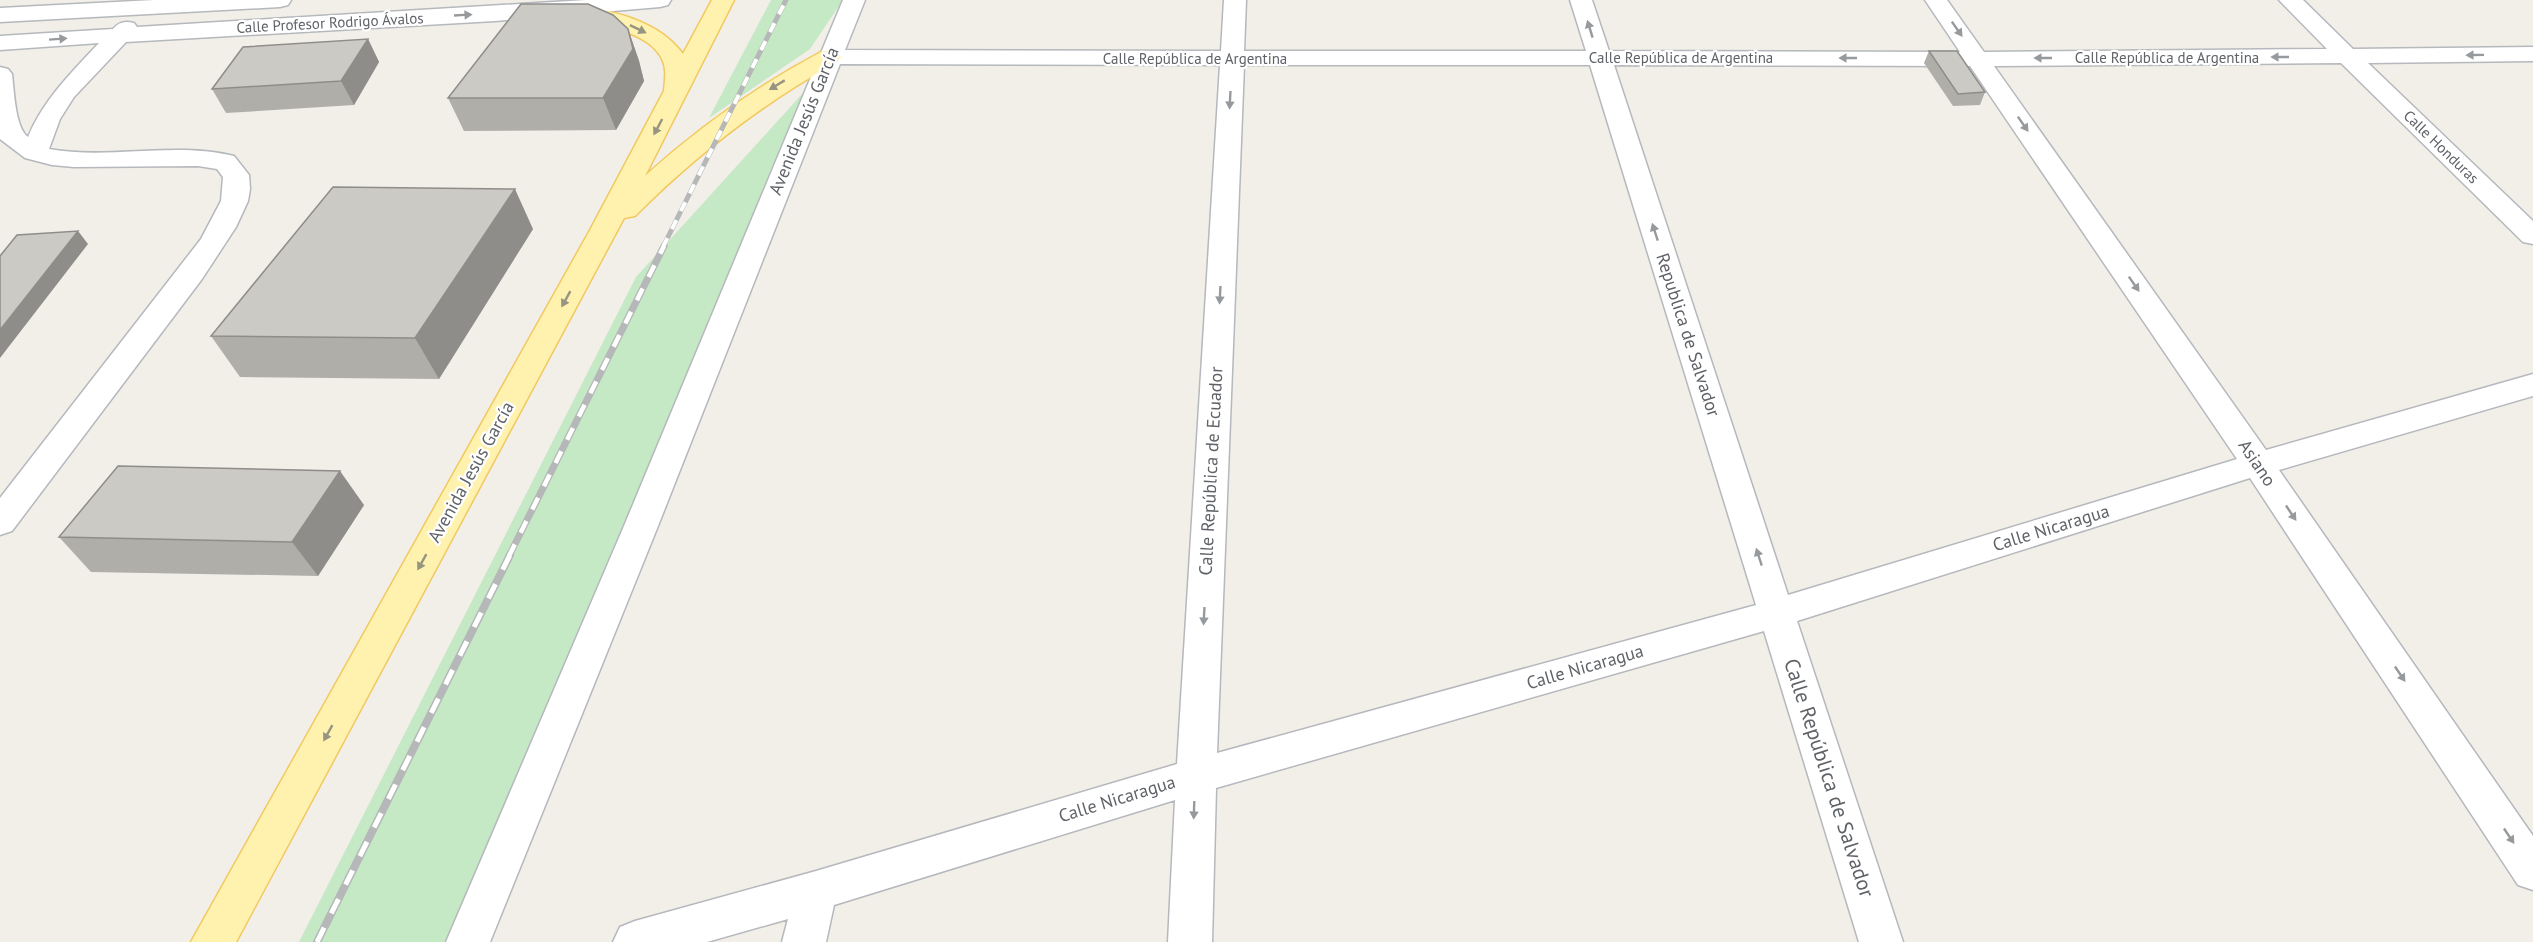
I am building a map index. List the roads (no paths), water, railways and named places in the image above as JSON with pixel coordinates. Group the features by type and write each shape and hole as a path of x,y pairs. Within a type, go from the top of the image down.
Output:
{"main road":[{"name":"Avenida Jesús García","path":"213,942 603,232 723,0"},
{"path":"561,10 623,22 646,33 673,56 678,70 676,94"},
{"path":"603,232 664,171 709,132 781,82 829,57"}],"street":[{"name":"Calle Profesor Rodrigo Ávalos","path":"0,15 280,0"},
{"name":"Calle Profesor Rodrigo Ávalos","path":"0,43 121,34 561,10 660,0"},
{"name":"Avenida Jesús García","path":"468,942 641,526 854,0"},
{"name":"Calle República de Ecuador","path":"1190,942 1234,0"},
{"name":"Republica de Salvador","path":"1581,0 1777,613"},
{"name":"Asiano","path":"1936,0 2258,464 2533,871"},
{"name":"Calle Honduras","path":"2290,0 2533,236"},
{"path":"34,153 48,119 65,93 145,8"},
{"path":"0,43 28,14"},
{"name":"Calle República de Argentina","path":"829,57 1978,59 2533,54"},
{"path":"0,74 6,120 11,137 34,153 74,159 198,158 225,162 236,176 238,197 220,231 192,273 0,522"},
{"name":"Calle Nicaragua","path":"635,942 816,891 1196,776 1777,613 2258,464 2533,385"},
{"name":"Calle República de Salvador","path":"1777,613 1881,942"},
{"path":"804,942 816,891"}],"railway":[{"path":"663,247 786,0"},
{"path":"509,556 664,246"},
{"path":"317,942 510,555"}]}
